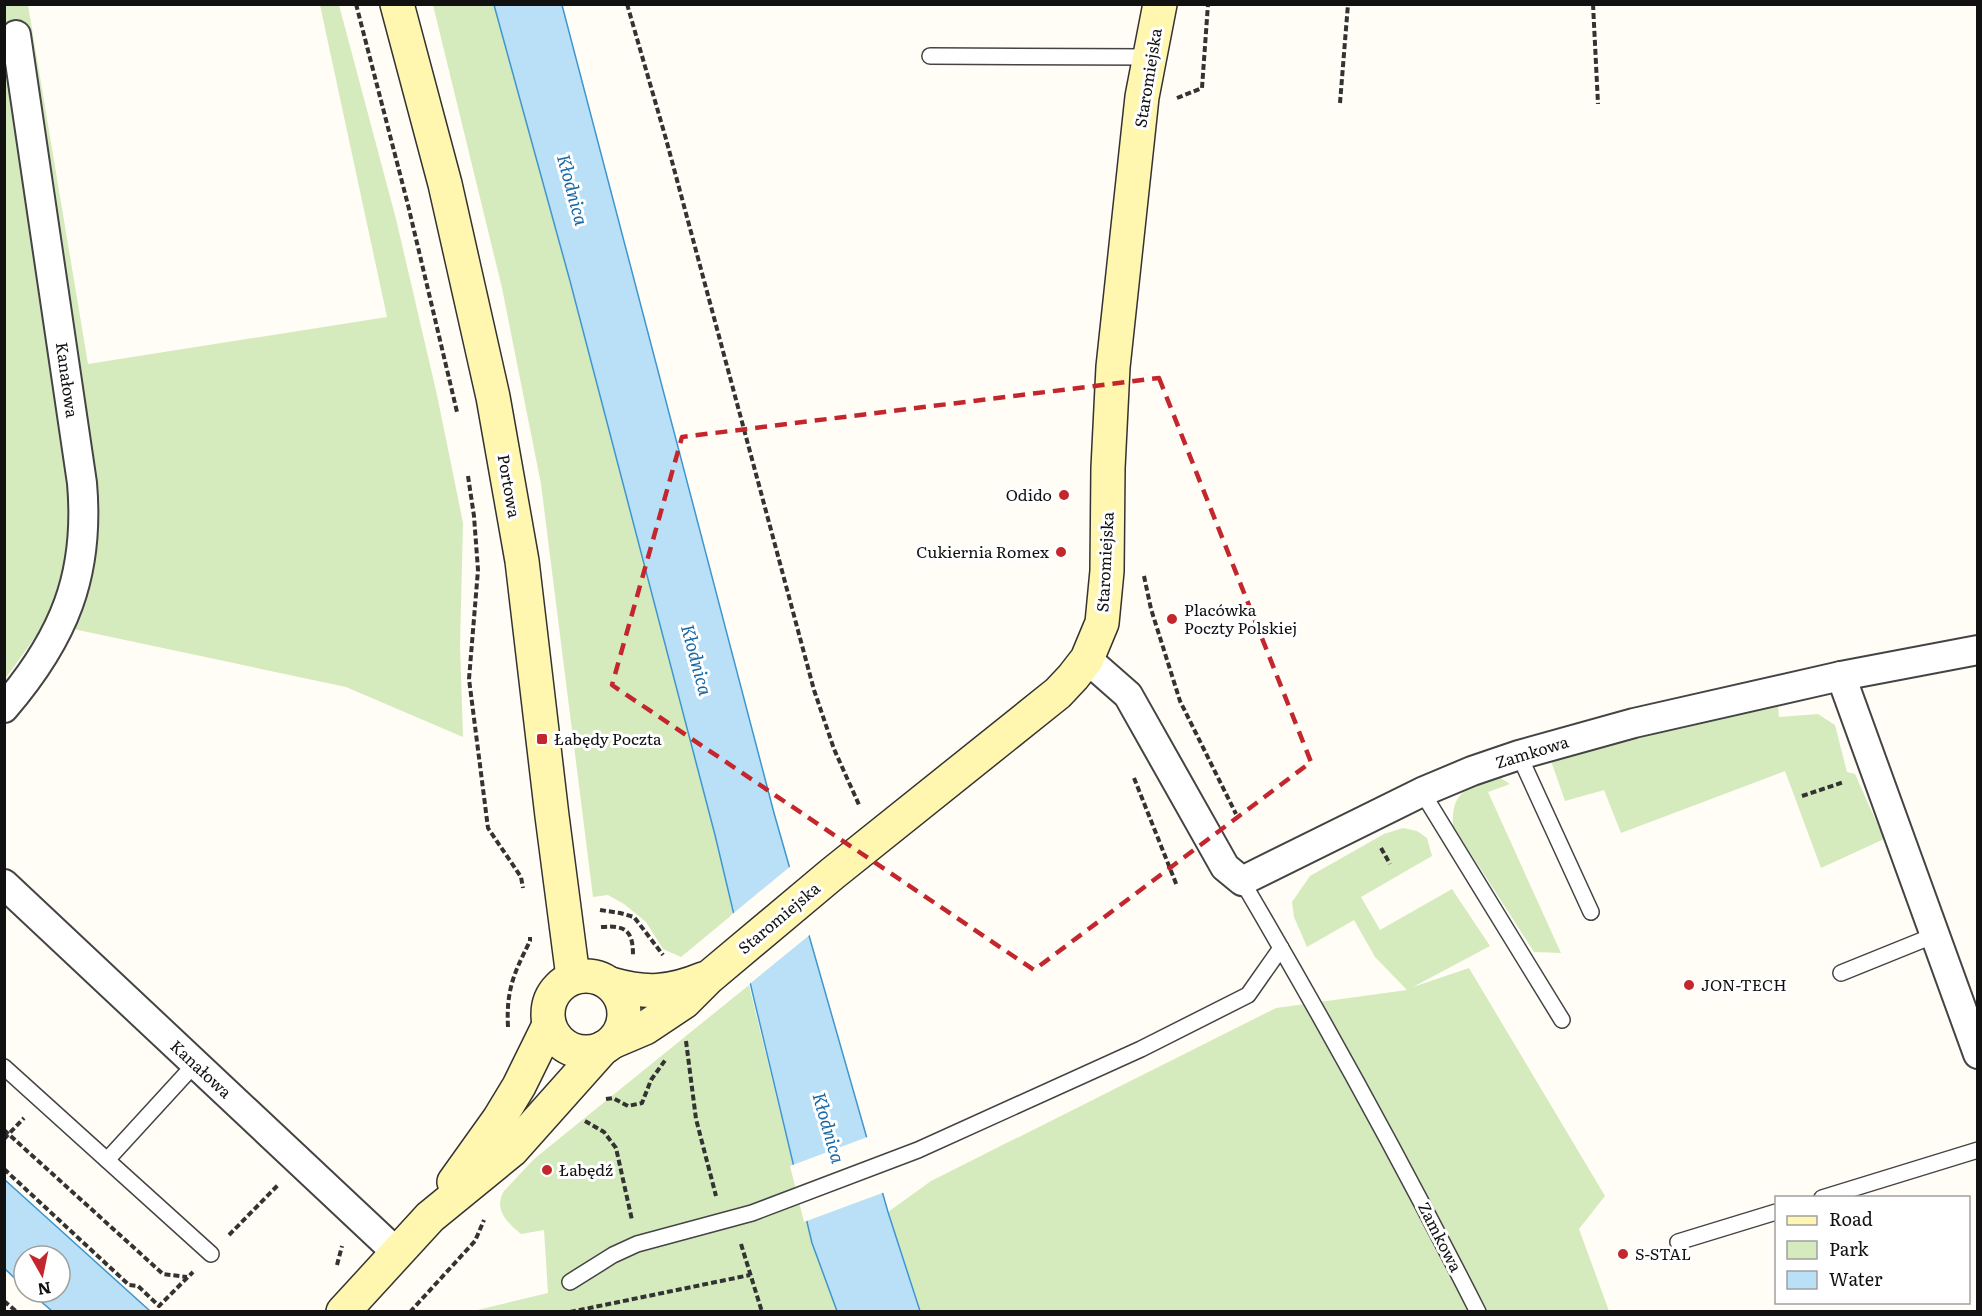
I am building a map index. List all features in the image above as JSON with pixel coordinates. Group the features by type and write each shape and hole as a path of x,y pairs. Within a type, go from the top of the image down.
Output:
{"street":[{"name":"Portowa","path":"397,4 445,184 493,397 522,561 573,977"},
{"name":"Staromiejska","path":"430,1217 512,1150 607,1045 645,1028 684,1002 708,978 853,857 1058,693 1087,659 1102,623 1107,571 1108,468 1113,368 1142,96 1160,4"},
{"name":"Kanałowa","path":"4,708 37,667 65,614 81,562 84,517 82,483 15,34"},
{"name":"Zamkowa","path":"1087,659 1128,695 1225,867 1242,881 1422,792 1472,771 1519,755 1634,723 1840,676 1977,650"},
{"path":"1840,676 1977,1054"},
{"name":"Kanałowa","path":"4,884 397,1253"},
{"path":"620,974 618,992 625,1013 620,1033 607,1045 591,1052 578,1052 570,1049 554,1035 549,1025 548,1005 552,996 565,981 573,977 620,974"},
{"name":"Staromiejska","path":"620,974 633,990 678,989 708,978"},
{"name":"Staromiejska","path":"343,1311 430,1217 499,1119 519,1086 549,1025"}],"lane":[{"path":"930,56 1150,57"},
{"path":"1519,755 1591,912"},
{"path":"1422,792 1562,1020"},
{"name":"Zamkowa","path":"1242,881 1430,1216 1478,1311"},
{"path":"1841,974 1935,935"},
{"path":"570,1282 613,1255 637,1244 723,1222 884,1164 1140,1049 1248,995 1281,948"},
{"path":"107,1160 195,1064"},
{"path":"4,1067 211,1254"},
{"path":"1825,1196 1977,1149"},
{"path":"1678,1242 1775,1212"}],"path":[{"path":"356,4 408,206 459,421"},
{"path":"627,4 669,151 814,690 834,749 861,809"},
{"path":"1340,103 1348,4"},
{"path":"1593,4 1598,104"},
{"path":"468,474 478,570 469,679 488,828 521,877 525,895"},
{"path":"1151,609 1180,700 1241,824"},
{"path":"1130,769 1177,886"},
{"path":"1802,796 1833,787"},
{"path":"599,910 634,918 670,963"},
{"path":"595,928 618,926 627,931 633,942 633,957 620,974"},
{"path":"508,1035 507,1011 512,979 530,941 529,932"},
{"path":"685,1030 696,1119 723,1222 740,1242 762,1311"},
{"path":"577,1116 604,1132 616,1148 637,1244"},
{"path":"4,1130 163,1274 188,1277"},
{"path":"4,1168 129,1285 138,1286 159,1306"},
{"path":"570,1311 597,1309 750,1275"},
{"path":"4,1301 17,1311"}],"highlighted area":[{"path":"1159,378 1311,762 1034,970 612,685 682,437"}],"green space":[{"path":"5,5 28,5 88,364 387,317 320,5 339,5 396,219 437,395 463,523 460,646 463,737 346,687 78,630 47,621 5,679"},
{"path":"433,5 494,5 678,691 733,914 681,957 663,949 646,922 624,904 608,895 593,897 541,484 502,288"},
{"path":"1778,706 1779,717 1818,714 1835,725 1847,772 1855,774 1884,839 1821,868 1785,771 1621,833 1604,790 1565,801 1551,761 1582,749"},
{"path":"1496,775 1510,784 1488,792 1561,953 1534,952 1453,826 1455,805 1463,792"},
{"path":"1403,828 1417,831 1427,838 1432,856 1361,897 1380,930 1452,889 1490,946 1413,987 1469,968 1605,1196 1579,1229 1609,1311 920,1311 888,1212 931,1181 1276,1008 1407,990 1375,957 1354,920 1307,947 1294,917 1292,902 1310,876 1384,834"},
{"path":"749,985 812,1243 837,1311 469,1312 548,1293 544,1230 521,1234 511,1225 501,1209 501,1197 504,1191 534,1159"}],"water":[{"name":"Kłodnica","path":"494,5 562,5 774,813 888,1212 920,1311 837,1311 812,1243 715,835 570,281"},
{"path":"4,1180 150,1311 52,1311 44,1304 72,1304 72,1244 12,1244 12,1276 5,1269"}],"pier":[{"path":"792,865 812,933 747,986 730,916"},
{"path":"870,1136 885,1192 804,1222 790,1166"}],"place":[{"name":"Odido","path":"1064,495"},
{"name":"Cukiernia Romex","path":"1061,552"},
{"name":"Placówka Poczty Polskiej","path":"1172,619"},
{"name":"Łabędy Poczta","path":"542,739"},
{"name":"JON-TECH","path":"1689,985"},
{"name":"Łabędź","path":"547,1170"},
{"name":"S-STAL","path":"1623,1254"}]}
